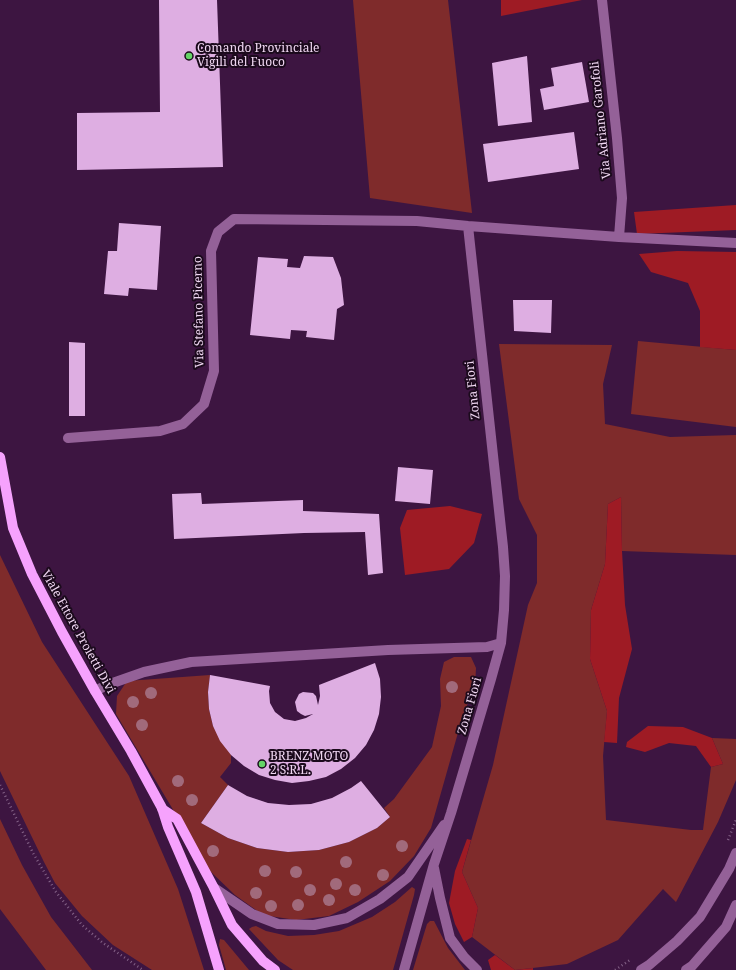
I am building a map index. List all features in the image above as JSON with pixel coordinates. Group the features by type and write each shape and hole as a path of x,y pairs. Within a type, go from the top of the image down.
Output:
{"main road":[{"name":"Viale Ettore Proietti Divi","path":"0,457 13,528 32,574 62,632 162,808 168,827 196,892 219,970"},
{"name":"Viale Ettore Proietti Divi","path":"162,808 176,819 214,888 232,925 263,961 275,970"}],"street":[{"name":"Via Adriano Garofoli","path":"602,0 622,198 619,237"},
{"name":"Via Stefano Picerno","path":"68,438 160,431 183,424 204,404 214,371 211,251 218,232 234,219 417,221 468,226"},
{"path":"468,226 619,237 736,243"},
{"name":"Zona Fiori","path":"404,970 434,864 451,813 491,679 500,643 504,610 505,576 503,547 468,226"},
{"path":"95,691 107,685 144,672 191,662 388,650 487,647 500,643"},
{"name":"Zona Fiori","path":"214,888 252,914 278,924 314,925 347,918 380,899 408,877 451,813"},
{"path":"641,970 649,965 700,917 729,869 736,853"},
{"name":"Zona Fiori","path":"434,864 440,898 450,938 464,957 477,970"},
{"path":"686,970 692,966 726,927 736,905"}],"path":[{"path":"0,785 33,853 56,892 82,925 103,943 143,970"},
{"path":"726,847 736,820"},
{"path":"615,970 633,958"}],"shaded area":[{"path":"353,0 448,0 472,213 370,198"},
{"path":"501,0 582,0 501,16"},
{"path":"736,205 736,230 637,234 634,212"},
{"path":"677,251 736,252 736,350 700,347 700,311 688,283 651,272 639,254"},
{"path":"638,341 736,350 736,427 631,414"},
{"path":"499,344 612,345 603,384 605,424 670,437 736,435 736,555 622,551 621,497 608,504 605,564 591,610 590,659 607,711 603,756 606,820 691,830 703,830 711,767 723,764 712,738 736,739 736,780 718,822 676,902 663,889 618,940 567,964 515,970 472,937 478,908 462,872 493,765 528,605 537,583 537,535 519,499"},
{"path":"621,497 625,605 632,649 619,698 617,743 604,742 607,711 590,659 591,610 605,564 608,504"},
{"path":"450,506 482,514 474,543 449,569 405,575 400,528 407,510"},
{"path":"0,555 42,642 129,776 178,889 204,970 152,970 113,945 82,916 55,883 44,862 0,771"},
{"path":"454,657 471,657 476,668 475,686 463,715 431,828 414,856 390,881 358,902 329,916 296,920 263,915 235,895 209,870 116,714 117,696 127,681 210,675 208,692 209,709 213,726 231,755 231,763 220,777 228,785 201,823 228,838 257,848 288,852 319,850 349,842 377,828 390,817 384,808 394,799 432,747 441,706 440,679 444,662"},
{"path":"648,726 683,727 712,738 723,764 711,767 696,746 669,743 645,752 626,747 627,742"},
{"path":"0,819 22,865 51,917 92,970 46,970 0,909"},
{"path":"467,839 471,840 462,872 478,908 472,937 464,942 455,924 449,903 455,871"},
{"path":"412,887 415,889 414,895 393,970 293,970 278,960 249,929 256,926 266,931 288,936 314,935 339,931 372,917 395,902"},
{"path":"430,921 434,921 448,948 465,970 413,970 427,924"},
{"path":"220,939 224,940 249,970 226,970 219,945"},
{"path":"495,955 515,970 491,970 488,960"},
{"path":"533,968 533,970 515,970"}],"building":[{"name":"Comando Provinciale Vigili del Fuoco","path":"159,0 217,0 223,167 77,170 77,113 160,112"},
{"path":"527,56 532,122 498,126 492,63"},
{"path":"582,62 589,102 544,110 540,89 554,86 551,68"},
{"path":"574,132 579,169 488,182 483,144"},
{"path":"119,223 161,226 157,290 129,288 128,296 104,294 108,251 117,251"},
{"path":"304,256 333,257 341,278 344,305 337,309 334,340 306,337 307,331 291,330 290,339 250,335 258,257 288,259 287,267 300,268"},
{"path":"513,300 552,300 551,333 514,331"},
{"path":"69,342 85,343 85,416 69,416"},
{"path":"398,467 433,470 430,504 395,501"},
{"path":"201,493 202,504 303,500 303,511 379,514 383,573 368,575 365,532 304,533 174,539 172,494"},
{"path":"375,663 380,679 381,697 379,714 374,730 366,745 355,758 341,769 326,777 292,783 259,775 244,766 231,755 220,741 213,726 209,709 208,692 210,675 270,686 270,703 275,712 284,719 295,721 313,714 305,716 297,711 295,702 299,694 303,692 313,693 316,696 318,705 320,696 319,685"},
{"path":"361,781 390,817 377,828 349,842 319,850 288,852 257,848 228,838 201,823 228,785 247,796 268,803 289,805 311,804 332,798"}],"place":[{"name":"Comando Provinciale Vigili del Fuoco","path":"189,56"},
{"name":"BRENZ MOTO 2 S.R.L.","path":"262,764"}]}
